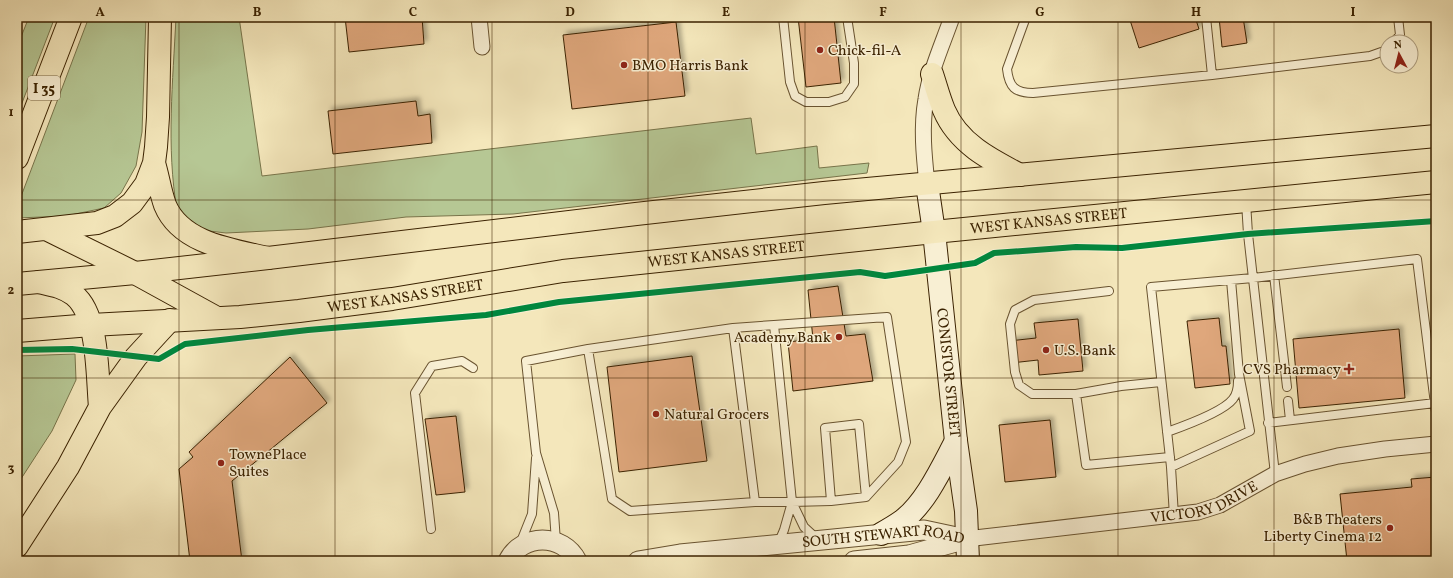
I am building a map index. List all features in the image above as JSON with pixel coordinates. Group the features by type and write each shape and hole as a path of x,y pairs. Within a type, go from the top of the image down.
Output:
{"highway":[{"name":"I 35","path":"17,158 71,17"},
{"path":"17,232 97,223 115,216 132,203 146,184 154,162 158,117 160,17"},
{"path":"932,74 944,110 959,135 986,157 1020,175"},
{"path":"27,283 268,258 824,193 1436,136"},
{"path":"154,162 166,206 176,221 191,234 210,245 268,258"},
{"name":"WEST KANSAS STREET","path":"17,331 299,311 392,299 562,271 1436,182"},
{"path":"46,229 135,273 215,317"},
{"path":"27,283 62,287 74,295 84,306 91,325 96,352 100,407"},
{"path":"17,546 68,468 100,407 136,357 170,320"}],"main road":[{"name":"CONISTOR STREET","path":"927,184 934,232 956,441 966,511 968,561"},
{"path":"881,534 903,521 916,506 932,485 956,441"}],"street":[{"path":"479,17 482,47"},
{"path":"927,184 924,158 924,121 926,98 932,74 952,17"},
{"name":"VICTORY DRIVE","path":"966,539 1198,512 1220,505 1275,474 1338,456 1385,449 1436,444"},
{"name":"SOUTH STEWART ROAD","path":"638,561 680,554 924,530 966,539"},
{"name":"SOUTH STEWART ROAD","path":"854,561 909,555 966,539"},
{"path":"509,556 531,541 544,540 556,542 568,549 580,560"}],"lane":[{"path":"783,17 790,82 795,96 806,102 829,102 845,97 854,84 854,63 847,17"},
{"path":"1026,17 1007,69 1011,84 1023,93 1212,75 1370,56 1379,53"},
{"path":"1206,17 1212,75"},
{"path":"1398,17 1400,34"},
{"path":"1246,202 1268,423 1275,474"},
{"path":"1174,516 1171,466 1151,287 1253,278 1417,259 1436,412"},
{"path":"1274,275 1286,387"},
{"path":"1171,466 1250,431 1239,374 1231,280"},
{"path":"1109,291 1034,300 1015,310 1010,324 1015,372 1019,385 1032,394 1076,394 1121,386 1161,382"},
{"path":"509,556 532,514 536,453 526,361 588,349 733,328 887,318 906,442 898,462 866,497 831,501 755,502 630,511 612,499 588,349"},
{"path":"774,325 792,502 804,527 818,540"},
{"path":"733,328 755,502"},
{"path":"432,529 415,393 432,366 462,361 474,368"},
{"path":"1167,432 1228,404 1238,390 1239,374"},
{"path":"1076,394 1086,465 1170,457"},
{"path":"1288,401 1290,420"},
{"path":"1268,423 1435,403"},
{"path":"831,501 825,428 859,424 866,497"},
{"path":"536,453 554,513 556,542"},
{"path":"777,545 784,530 792,502"}],"green space":[{"path":"29,17 55,17 17,116 17,47"},
{"path":"89,17 146,17 142,132 136,166 121,193 104,208 66,216 17,218 17,207"},
{"path":"176,17 239,17 262,176 751,118 756,154 817,146 819,168 869,163 867,173 513,214 406,217 308,229 226,233 201,230 177,210 174,186 171,114"},
{"path":"75,354 76,380 52,431 17,485 17,356"}],"building":[{"path":"345,17 422,17 424,44 349,52"},
{"name":"Chick-fil-A","path":"798,17 834,17 841,83 806,87"},
{"path":"1129,17 1195,17 1199,29 1139,48"},
{"path":"1219,17 1243,17 1247,43 1222,47"},
{"name":"BMO Harris Bank","path":"676,22 685,96 572,109 563,35"},
{"path":"416,101 418,116 430,114 432,143 333,154 328,111"},
{"name":"Academy Bank","path":"838,286 846,336 865,334 873,381 793,391 788,342 813,339 808,290"},
{"path":"1219,318 1222,346 1226,346 1230,384 1195,388 1187,321"},
{"name":"U.S. Bank","path":"1078,319 1083,371 1039,375 1038,360 1011,363 1009,341 1036,338 1034,323"},
{"name":"CVS Pharmacy","path":"1399,329 1405,398 1299,408 1293,339"},
{"name":"Natural Grocers","path":"692,356 707,461 619,472 607,367"},
{"name":"TownePlace Suites","path":"290,357 327,403 232,481 242,561 190,561 179,469 193,457 189,452"},
{"path":"456,416 465,492 436,495 425,419"},
{"path":"1050,420 1056,477 1005,482 999,425"},
{"name":"B&B Theaters Liberty Cinema 12","path":"1436,477 1436,561 1347,561 1340,494 1412,487 1411,479"}],"cycle path":[{"path":"17,350 72,349 159,359 185,344 308,330 486,315 559,302 860,272 885,276 975,263 994,253 1076,247 1122,248 1248,234 1436,221"}],"place":[{"name":"Chick-fil-A","path":"820,50"},
{"name":"BMO Harris Bank","path":"624,65"},
{"name":"Academy Bank","path":"839,337"},
{"name":"U.S. Bank","path":"1046,350"},
{"name":"CVS Pharmacy","path":"1349,369"},
{"name":"Natural Grocers","path":"656,414"},
{"name":"TownePlace Suites","path":"221,463"},
{"name":"B&B Theaters Liberty Cinema 12","path":"1390,528"}]}
